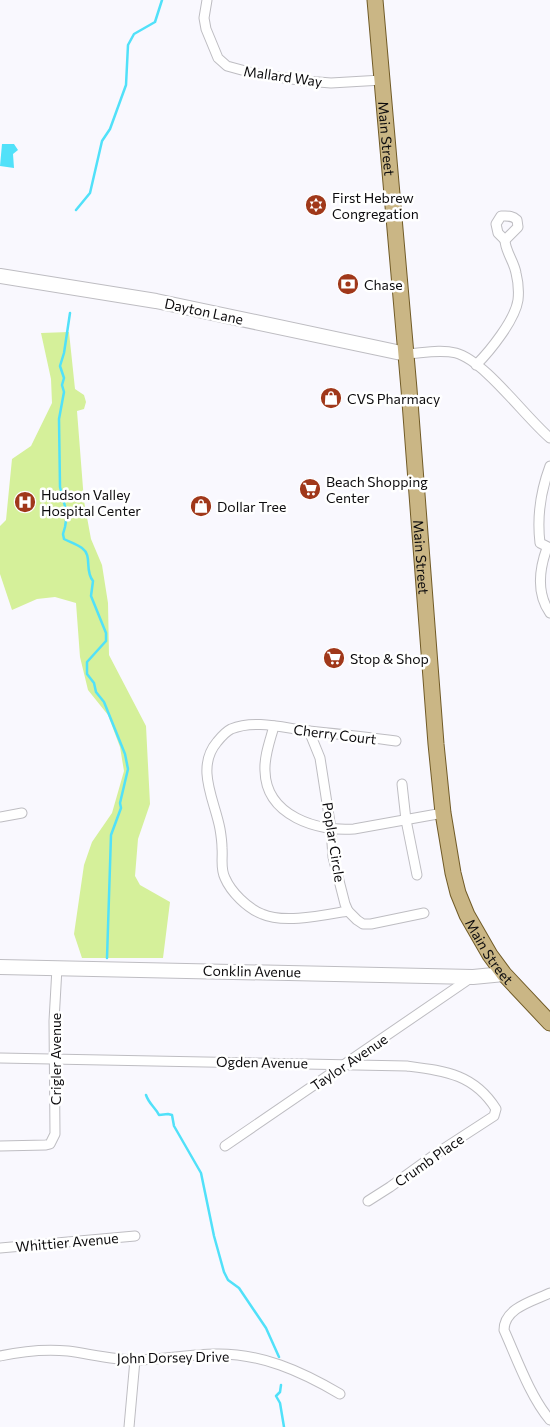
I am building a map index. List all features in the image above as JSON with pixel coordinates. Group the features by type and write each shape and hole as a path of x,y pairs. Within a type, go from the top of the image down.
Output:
{"main road":[{"name":"Main Street","path":"375,0 443,813 453,873 458,893 478,936 504,974 550,1023"}],"street":[{"name":"Mallard Way","path":"207,0 204,18 206,29 218,58 227,66 256,74 306,81 382,80"},
{"path":"476,365 503,332 518,300 516,270 507,250 505,240"},
{"name":"Dayton Lane","path":"0,276 156,301 406,354"},
{"path":"406,354 442,351 462,355 488,374 550,438"},
{"path":"550,466 538,528 540,543 548,548 540,572 540,586 541,598 550,613"},
{"path":"424,913 364,924 348,911 292,918 275,917 263,915 246,904 231,889 224,877 219,827 207,784 206,770 213,746 229,730 244,725 274,726 267,748 264,771 268,790 272,798 290,815 314,825 340,830 443,813"},
{"name":"Cherry Court","path":"274,726 396,741"},
{"name":"Poplar Circle","path":"309,731 320,758 336,872 348,911"},
{"path":"402,784 406,820 417,875"},
{"path":"0,817 22,813"},
{"name":"Conklin Avenue","path":"0,967 473,977 504,974"},
{"name":"Crigler Avenue","path":"0,1146 46,1145 50,1144 55,1134 54,1021 57,968"},
{"name":"Taylor Avenue","path":"225,1146 473,977"},
{"name":"Ogden Avenue","path":"0,1058 407,1066 443,1071 470,1081 491,1101 496,1112 489,1120"},
{"name":"Crumb Place","path":"368,1201 437,1153 489,1120"},
{"name":"Whittier Avenue","path":"0,1248 135,1236"},
{"path":"550,1293 517,1309 506,1317 504,1330 526,1378 550,1420"},
{"name":"John Dorsey Drive","path":"0,1356 47,1350 135,1360 215,1354 247,1356 280,1364 313,1378 340,1394"},
{"path":"129,1427 135,1360"}],"green space":[{"path":"69,332 75,389 84,395 86,402 84,409 77,411 84,501 91,539 102,565 108,603 109,655 146,726 150,804 138,839 135,876 140,885 170,902 163,958 82,958 74,934 84,865 92,842 112,813 124,771 120,747 108,715 88,690 80,657 76,603 55,597 37,599 12,610 0,574 0,526 6,520 12,459 31,446 52,403 51,379 41,333"}],"water":[{"path":"2,144 14,144 18,150 13,154 14,168 0,166"}],"waterway":[{"path":"76,210 90,193 102,141 110,129 126,85 128,45 134,34 155,22 162,0"},
{"path":"70,313 64,353 60,366 64,378 62,385 64,392 59,419 60,487 67,514 63,534 64,539 80,547 87,555 90,577 93,581 91,596 106,633 106,641 87,662 87,674 94,683 96,692 104,702 125,754 128,769 120,803 121,808 111,835 107,958"},
{"path":"146,1095 159,1115 172,1115 174,1126 201,1173 214,1236 224,1272 228,1280 239,1288 266,1328 279,1357"},
{"path":"281,1385 280,1392 276,1396 280,1403 284,1427"}],"place":[{"name":"First Hebrew Congregation","path":"316,205"},
{"name":"Chase","path":"348,284"},
{"name":"CVS Pharmacy","path":"331,398"},
{"name":"Beach Shopping Center","path":"310,489"},
{"name":"Hudson Valley Hospital Center","path":"25,502"},
{"name":"Dollar Tree","path":"201,506"},
{"name":"Stop & Shop","path":"334,658"}]}
